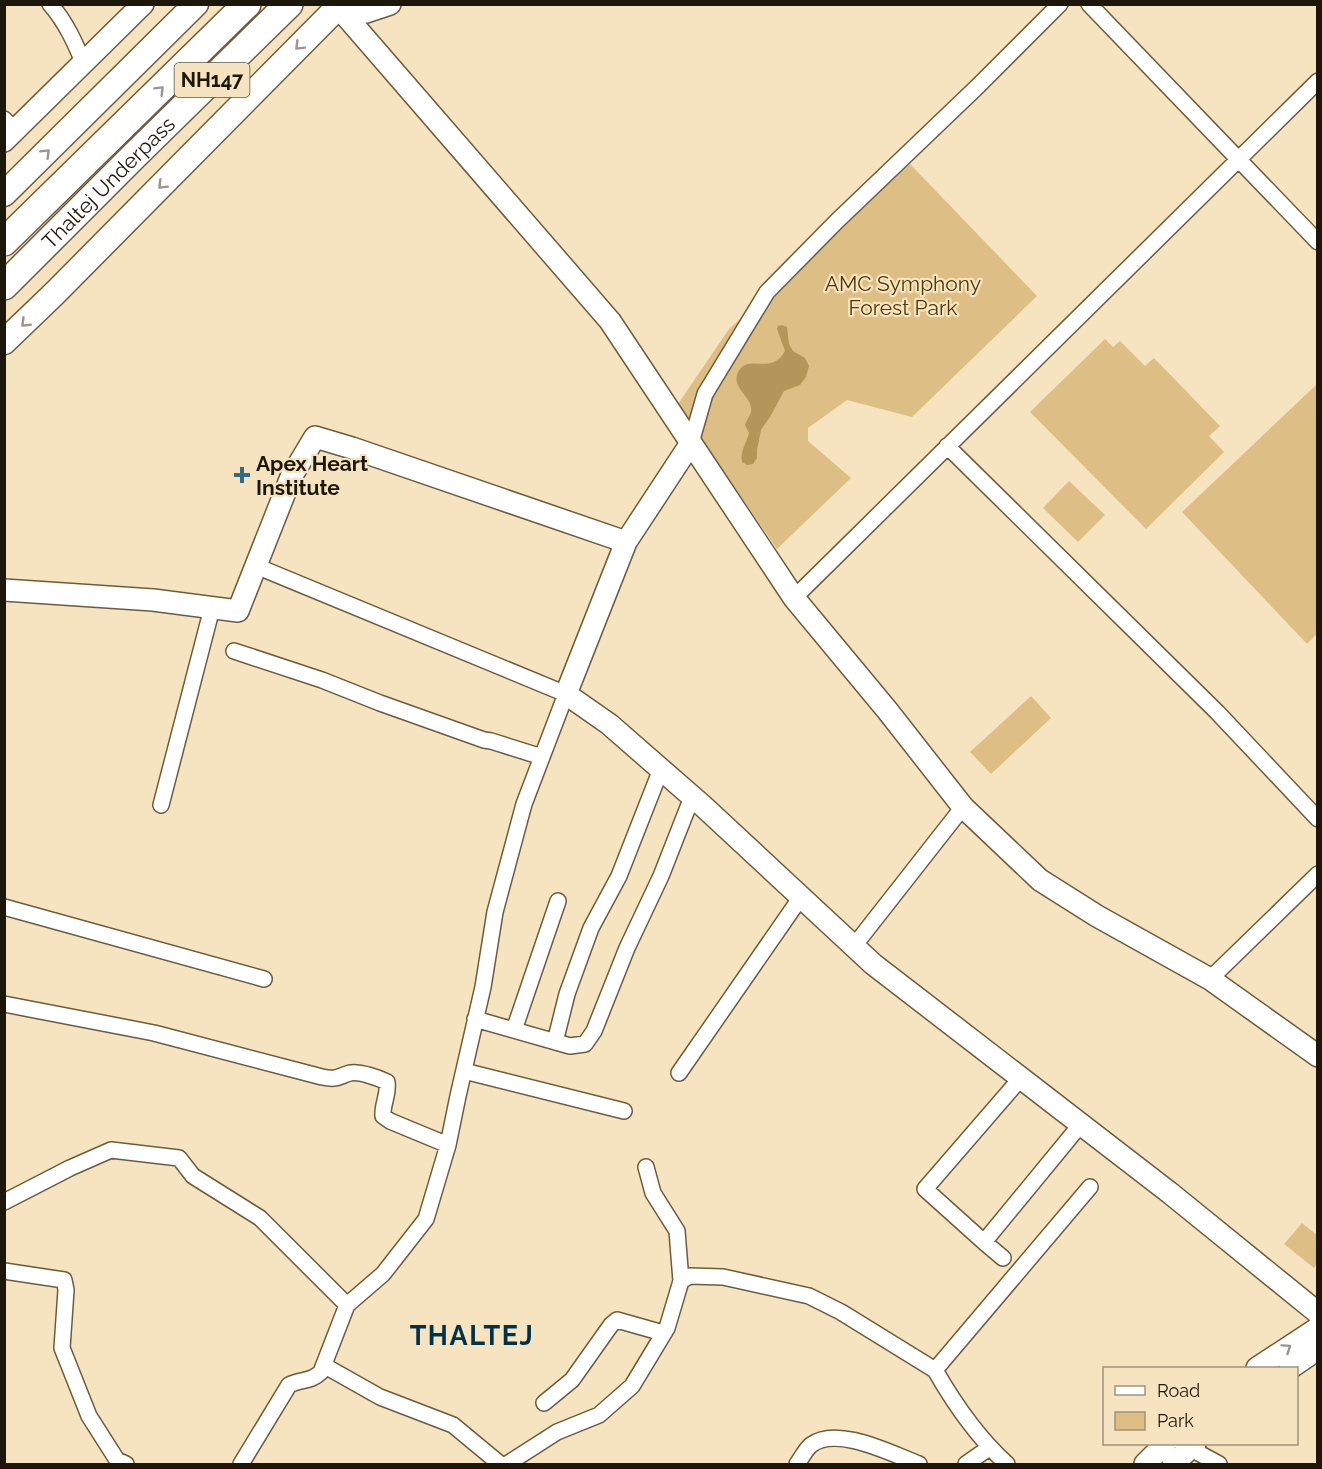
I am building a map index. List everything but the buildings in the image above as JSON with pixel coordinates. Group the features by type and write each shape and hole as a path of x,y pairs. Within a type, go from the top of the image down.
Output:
{"highway":[{"name":"Thaltej Underpass","path":"4,242 247,4"},
{"name":"Thaltej Underpass","path":"4,286 289,4"}],"main road":[{"path":"4,194 196,4"},
{"path":"4,342 339,6"}],"street":[{"path":"50,4 59,14 84,64"},
{"path":"8,130 84,64 143,4"},
{"path":"339,6 366,12 390,4"},
{"path":"241,1464 289,1385 315,1378 325,1366 347,1305 383,1274 426,1219 448,1144 483,987 495,912 524,804 626,542 690,443 705,394 767,292 1060,4"},
{"path":"1089,4 1317,242"},
{"path":"339,6 610,321 794,598 887,710 963,807 1040,880 1097,916 1210,979 1317,1056"},
{"path":"794,598 1317,81"},
{"path":"4,590 153,600 238,611 291,477 315,437 626,542"},
{"path":"948,446 1216,712 1317,819"},
{"path":"256,566 566,694 609,724 692,796 873,964 1170,1192 1317,1313"},
{"path":"161,805 212,608"},
{"path":"234,651 322,680 380,704 484,740 542,757"},
{"path":"555,1042 567,994 591,928 619,876 661,769"},
{"path":"475,1019 570,1046 585,1044 594,1031 627,948 662,876 692,796"},
{"path":"854,946 963,807"},
{"path":"1210,979 1317,874"},
{"path":"679,1073 801,897"},
{"path":"514,1030 558,901"},
{"path":"4,907 264,979"},
{"path":"4,1004 154,1033 322,1077 334,1079 352,1072 379,1078 387,1082 389,1090 382,1107 383,1116 390,1121 448,1144"},
{"path":"464,1071 624,1112"},
{"path":"1002,1258 925,1189 1021,1078"},
{"path":"984,1242 1081,1124"},
{"path":"4,1202 111,1150 179,1158 193,1176 260,1218 347,1305"},
{"path":"507,1464 557,1432 599,1415 632,1386 667,1328 681,1281 677,1231 653,1193 646,1167"},
{"path":"935,1370 1090,1187"},
{"path":"4,1271 64,1280 66,1290 62,1348 89,1416 117,1460 126,1464"},
{"path":"681,1281 690,1276 723,1276 809,1296 849,1317 935,1370 952,1401 989,1448 1007,1464"},
{"path":"544,1403 572,1380 611,1325 617,1320 663,1333"},
{"path":"1258,1367 1317,1328"},
{"path":"1291,1367 1317,1349"},
{"path":"325,1366 380,1397 453,1425 500,1464"},
{"path":"797,1464 810,1446 826,1437 854,1440 919,1464"},
{"path":"1145,1464 1163,1445"},
{"path":"1173,1464 1188,1445 1219,1464"},
{"path":"966,1464 989,1448"}],"green space":[{"name":"AMC Symphony Forest Park","path":"910,164 1037,296 912,417 847,400 808,428 808,441 851,478 777,549 678,404 729,329"},
{"path":"1105,339 1113,347 1120,341 1145,366 1154,358 1220,426 1209,436 1224,452 1146,529 1030,412"},
{"path":"1317,384 1318,633 1307,644 1182,512"},
{"path":"1069,481 1105,515 1078,542 1043,508"},
{"path":"1031,696 1051,718 991,774 970,752"},
{"path":"1302,1223 1317,1235 1317,1264 1314,1268 1284,1244"}],"shaded area":[{"path":"782,325 787,327 789,344 793,351 805,358 809,366 806,377 800,385 784,391 761,430 757,458 753,464 747,465 742,462 742,454 749,433 745,425 751,412 751,406 739,386 737,375 744,365 768,364 780,358 785,351 777,329"}],"place":[{"name":"Apex Heart Institute","path":"242,475"}],"district":[{"name":"THALTEJ","path":"472,1335"}]}
